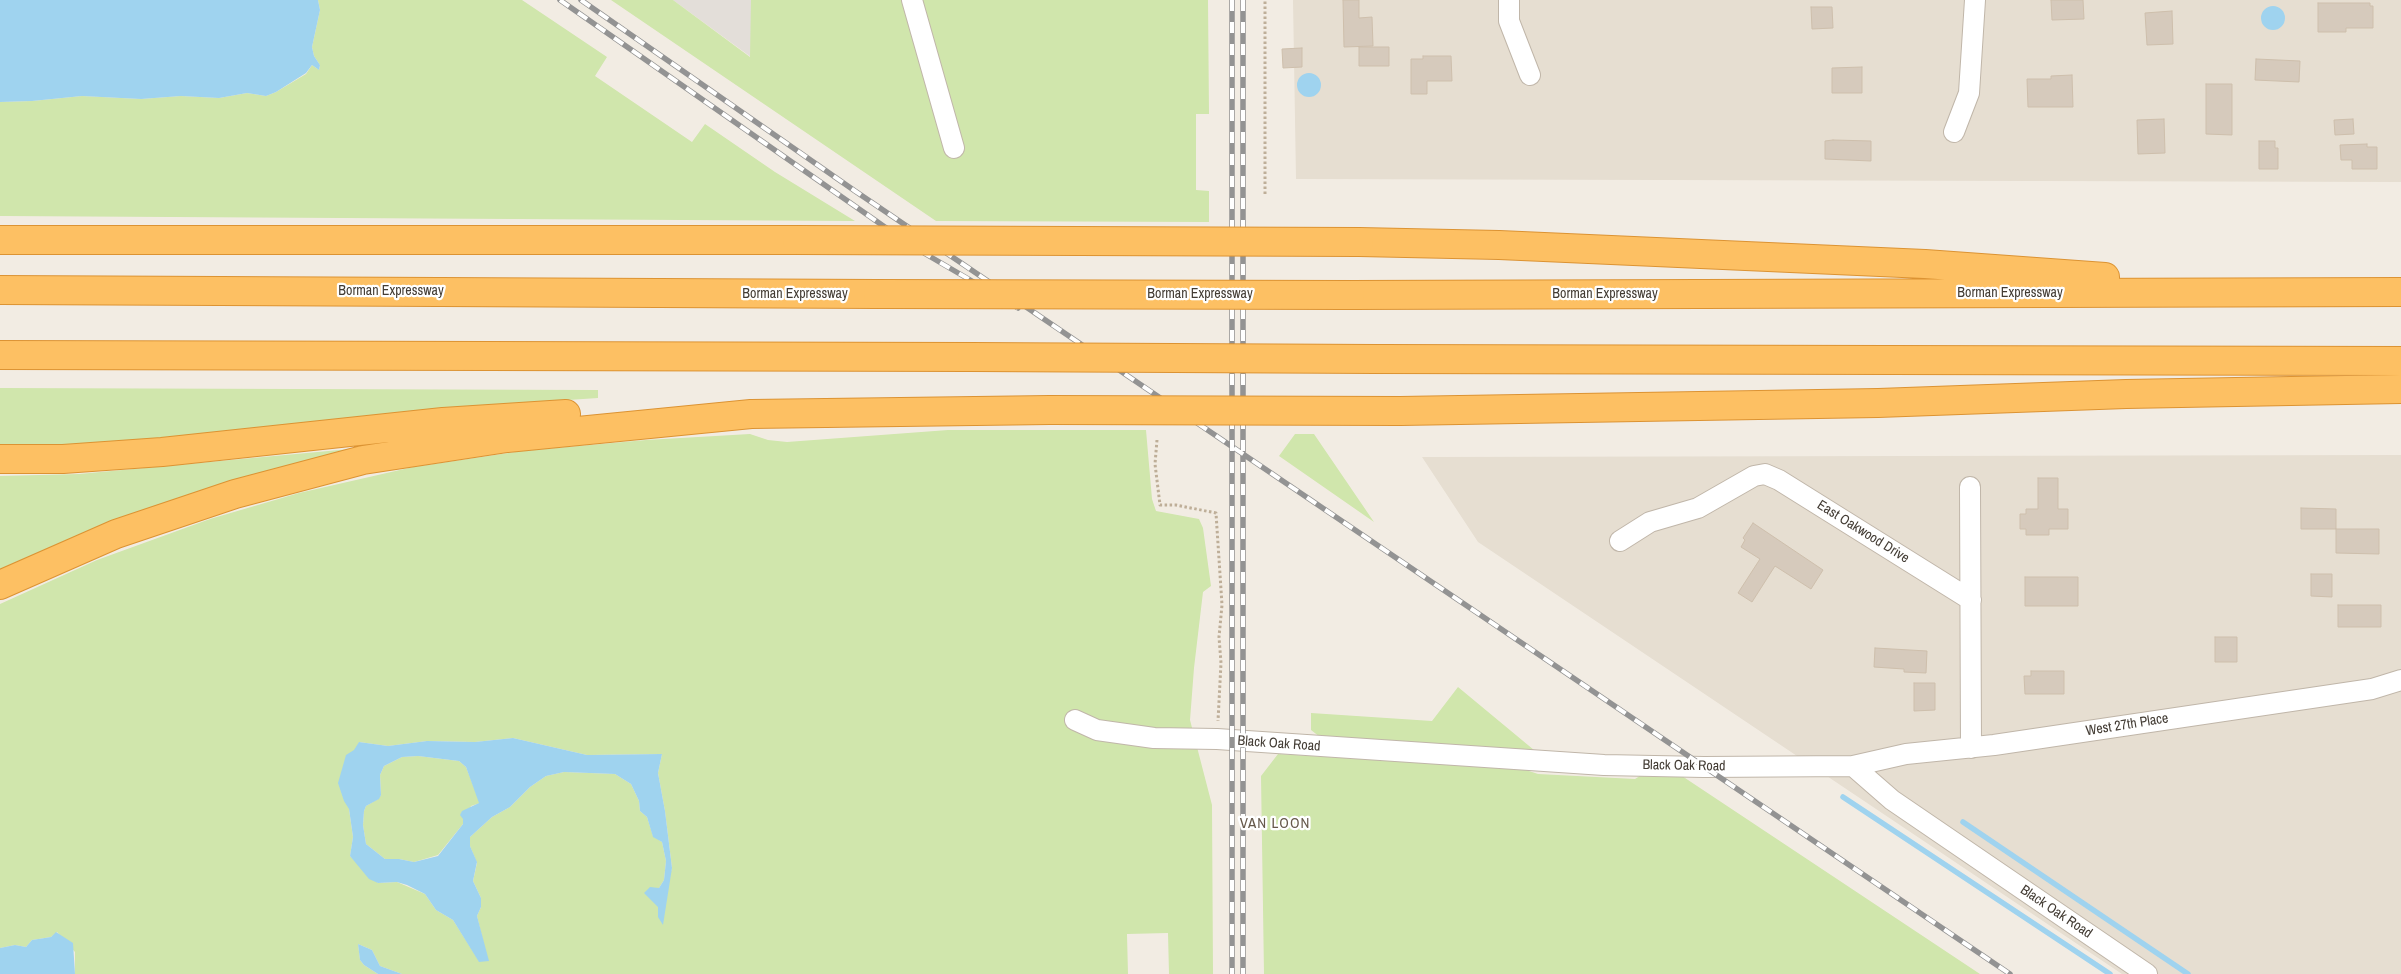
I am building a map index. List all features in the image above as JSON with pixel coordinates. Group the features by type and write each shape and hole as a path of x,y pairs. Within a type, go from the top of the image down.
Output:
{"highway":[{"path":"0,240 797,240 1359,242 1499,245 1925,264 2328,292"},
{"name":"Borman Expressway","path":"0,290 1350,295 2401,292"},
{"path":"0,354 2401,361"},
{"path":"0,459 63,459 162,452 443,422 561,414 636,412 751,414 1050,410 1400,410 1868,403 2136,394 2401,390"},
{"path":"0,585 116,534 235,494 363,460 507,438 751,414"}],"street":[{"path":"912,0 954,148"},
{"path":"1509,0 1509,21 1530,75"},
{"path":"1954,132 1969,93 1975,0"},
{"name":"East Oakwood Drive","path":"1620,541 1650,522 1698,508 1754,476 1765,474 1779,480 1971,600"},
{"path":"1970,487 1971,748"},
{"name":"West 27th Place","path":"1853,766 1906,754 1971,748 2372,689 2401,680"},
{"name":"Black Oak Road","path":"1075,720 1096,730 1154,738 1217,739 1604,765 1704,767 1853,766 1892,800 2147,974"}],"path":[{"path":"1265,0 1265,194"},
{"path":"1157,440 1156,464 1160,504 1176,505 1216,513 1222,606 1219,637 1221,663 1217,739"}],"shaded area":[{"path":"673,0 751,0 751,57"},
{"path":"1293,0 2401,0 2401,182 1296,179"},
{"path":"2401,455 2401,974 2122,974 1478,542 1422,457"}],"green space":[{"path":"318,0 522,0 607,57 595,76 692,142 705,124 775,172 855,221 0,216 0,102 82,96 141,99 181,96 219,98 247,93 266,96 306,74 312,65 319,70 320,65 314,56 312,47 320,10"},
{"path":"611,0 673,0 750,57 751,0 1208,0 1209,114 1196,114 1196,190 1209,191 1209,222 936,221"},
{"path":"0,388 598,390 598,398 464,407 312,424 85,445 0,448"},
{"path":"948,430 1146,430 1152,499 1156,511 1199,519 1203,528 1211,586 1203,592 1190,720 1212,805 1213,974 1169,974 1168,933 1127,934 1128,974 402,974 380,966 372,950 358,944 360,960 378,974 75,974 75,952 57,932 51,937 32,940 26,947 15,945 0,948 0,604 97,560 210,519 299,493 413,467 522,451 646,440 750,434 768,440 787,442","holes":["513,738 587,755 662,754 658,773 672,868 658,917 659,888 664,880 666,861 662,842 653,836 647,817 640,811 639,801 631,784 615,774 564,772 546,776 530,787 510,807 492,817 470,837 470,846 477,863 473,881 481,898 481,907 477,916 488,961 479,961 453,920 436,910 425,894 397,882 378,883 350,856 353,837 349,809 359,742 388,746 427,741 475,742"]},
{"path":"1295,434 1314,434 1374,522 1279,456"},
{"path":"350,449 350,454 0,575 0,476 79,474"},
{"path":"1458,687 1540,755 1320,737 1311,730 1311,713 1432,721"},
{"path":"1278,754 1508,768 1526,770 1538,774 1635,779 1643,774 1682,776 1980,974 1264,974 1261,776"},
{"path":"418,756 459,761 466,767 480,803 471,806 463,824 438,855 414,862 385,859 366,844 363,825 364,811 366,806 381,795 380,775 384,766 402,757"}],"water":[{"path":"0,0 318,0 320,10 312,47 314,56 320,65 319,70 312,65 306,73 276,92 266,96 247,93 219,98 181,96 141,99 82,96 0,102"},
{"path":"2273,6 2281,10 2285,18 2281,26 2273,30 2265,26 2261,18 2265,10"},
{"path":"1309,73 1317,77 1321,85 1317,93 1309,97 1301,93 1297,85 1301,77"},
{"path":"513,738 587,755 662,754 658,773 672,868 663,925 658,917 658,907 644,893 650,887 659,888 664,880 666,861 662,842 653,837 647,817 640,811 639,801 631,784 615,774 564,772 546,776 530,787 510,807 492,817 470,837 470,846 477,862 473,881 481,898 481,907 477,916 489,961 479,962 453,920 436,910 425,894 397,882 378,883 369,879 350,856 353,837 349,809 338,783 346,755 354,750 359,742 388,746 427,741 475,742","holes":["418,756 459,761 466,767 479,803 462,811 460,815 463,819 463,824 438,856 414,862 385,859 366,844 363,825 364,811 366,806 379,799 381,795 380,775 384,766 402,757"]},
{"path":"56,932 73,943 75,974 0,974 0,948 15,945 26,947 32,940 51,937"},
{"path":"358,944 372,950 380,966 402,974 378,974 364,965 360,960"}],"building":[{"path":"1343,0 1359,0 1359,18 1372,17 1373,46 1344,47"},
{"path":"2051,0 2083,0 2084,19 2052,20"},
{"path":"2318,3 2370,3 2370,6 2373,6 2373,28 2346,28 2346,32 2318,32"},
{"path":"1811,7 1832,7 1833,28 1812,29"},
{"path":"2172,11 2173,44 2147,45 2145,13"},
{"path":"1359,47 1389,47 1389,66 1359,66"},
{"path":"1302,48 1302,67 1283,68 1282,49"},
{"path":"1423,56 1451,56 1452,81 1427,81 1427,94 1411,94 1411,59 1423,59"},
{"path":"2256,59 2300,61 2299,82 2255,80"},
{"path":"1862,67 1862,93 1832,93 1832,68"},
{"path":"2072,75 2073,107 2028,107 2027,79 2051,79 2051,76"},
{"path":"2206,84 2232,84 2232,135 2206,134"},
{"path":"2164,119 2165,153 2138,154 2137,120"},
{"path":"2353,119 2354,134 2335,135 2334,120"},
{"path":"1825,141 1871,141 1871,161 1825,159"},
{"path":"2259,141 2275,141 2275,148 2278,148 2278,169 2259,169"},
{"path":"2367,144 2367,147 2377,147 2377,169 2352,169 2352,160 2341,160 2340,145"},
{"path":"2038,478 2058,478 2058,509 2068,509 2068,529 2049,529 2049,535 2026,535 2026,529 2020,529 2020,514 2026,514 2026,509 2038,509"},
{"path":"2301,508 2336,509 2336,529 2301,529"},
{"path":"1753,523 1823,570 1811,589 1775,566 1752,602 1738,593 1760,559 1741,547 1745,540 1743,538"},
{"path":"2336,529 2379,529 2379,554 2336,553"},
{"path":"2311,574 2332,574 2332,597 2311,596"},
{"path":"2025,577 2078,577 2078,606 2025,606"},
{"path":"2338,605 2381,605 2381,627 2338,627"},
{"path":"2215,637 2237,637 2237,662 2215,662"},
{"path":"1875,648 1927,651 1926,673 1904,672 1904,669 1874,667"},
{"path":"2031,671 2064,671 2064,694 2025,694 2024,676 2031,676"},
{"path":"1914,683 1935,683 1935,710 1914,711"}],"waterway":[{"path":"1843,797 2110,974"},
{"path":"1963,822 2188,974"}],"railway":[{"path":"560,0 912,246 1018,308"},
{"path":"581,0 855,191 2010,974"},
{"path":"1232,0 1232,974"},
{"path":"1243,0 1243,974"}],"district":[{"name":"VAN LOON","path":"1275,824"}]}
